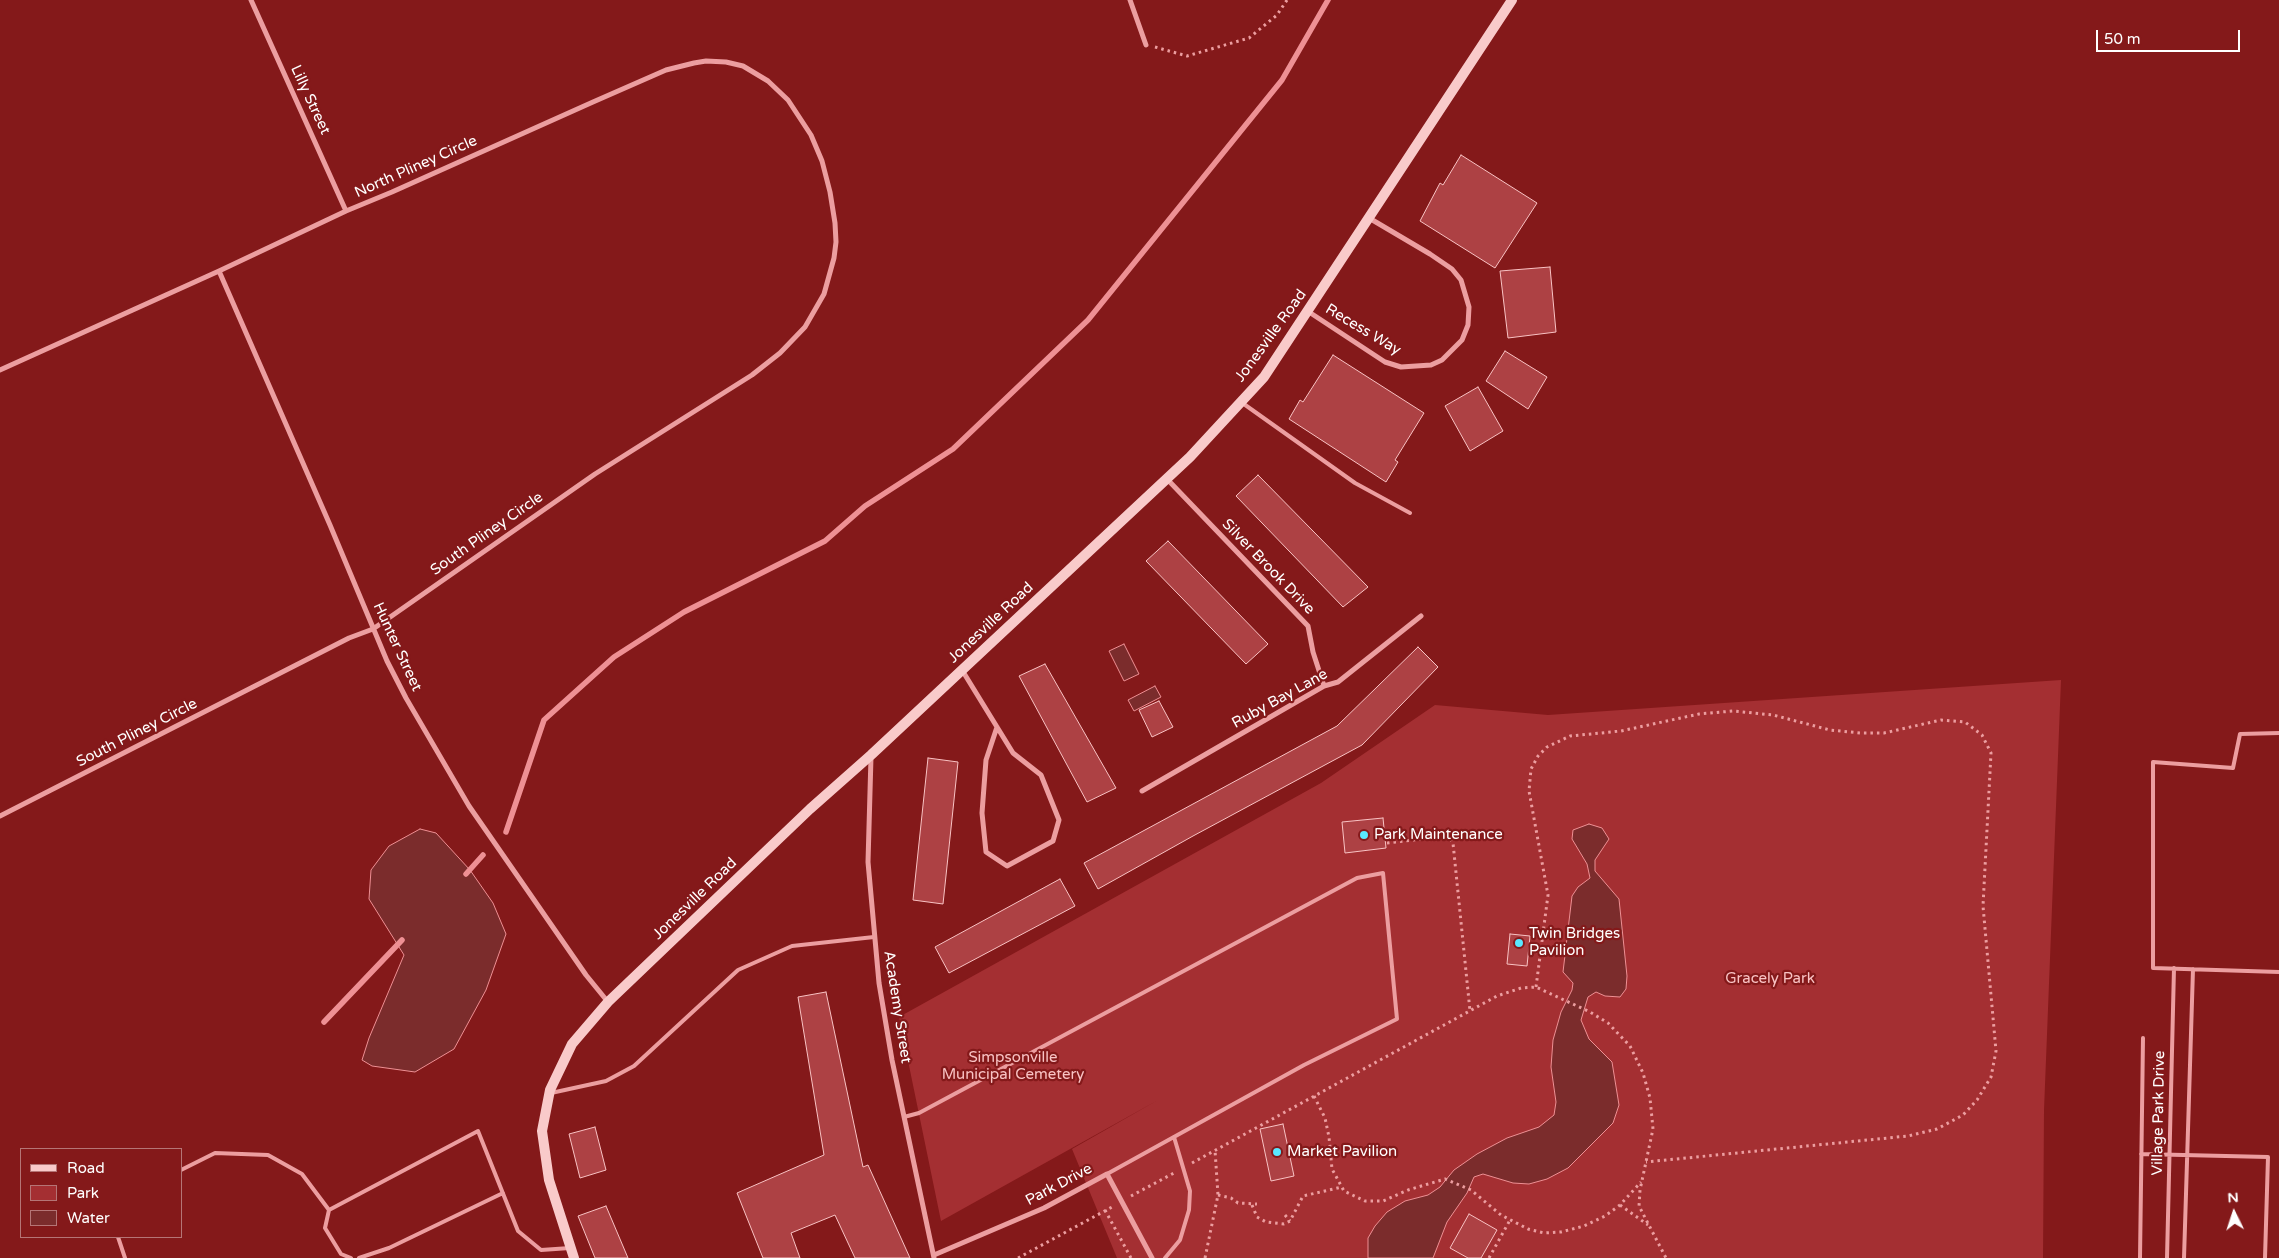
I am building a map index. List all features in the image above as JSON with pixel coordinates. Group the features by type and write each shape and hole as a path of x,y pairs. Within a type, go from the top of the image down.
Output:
{"street":[{"name":"Lilly Street","path":"251,0 346,211"},
{"path":"1130,0 1146,45"},
{"name":"Jonesville Road","path":"572,1253 545,1160 542,1131 548,1094 556,1073 572,1044 608,1002 810,809 871,755 1167,479 1264,377 1309,312 1512,0"},
{"name":"North Pliney Circle","path":"0,370 346,211 666,70 706,61 726,62 742,66 768,81 797,111 811,135 818,152"},
{"name":"South Pliney Circle","path":"0,816 349,638 373,629 595,474 752,374 780,353 805,327 824,294 833,265 836,242 835,223 830,192 818,152"},
{"name":"Recess Way","path":"1309,312 1385,362 1401,367 1431,365 1442,360 1462,340 1468,325 1469,307 1461,280 1452,269 1430,254 1369,218"},
{"name":"Hunter Street","path":"219,271 373,629 406,698 465,802 586,974 608,1002"},
{"name":"Silver Brook Drive","path":"1167,479 1308,626 1313,652 1324,686"},
{"name":"Ruby Bay Lane","path":"1142,791 1324,686 1338,682 1422,616"},
{"path":"962,670 1013,753 1041,775 1059,820 1053,841 1007,866 986,852 982,813 986,760 997,727"},
{"name":"Academy Street","path":"871,755 868,862 874,937 886,1021 904,1117 934,1256"},
{"name":"Park Drive","path":"934,1256 1044,1208 1107,1174 1152,1258"}],"lane":[{"path":"1241,402 1355,483 1410,513"},
{"path":"2279,733 2240,734 2233,768 2153,762 2153,968 2279,972"},
{"path":"904,1117 919,1113 1357,878 1383,873 1397,1019 1304,1065 1107,1174"},
{"path":"548,1094 606,1081 634,1066 738,970 792,946 874,937"},
{"name":"Village Park Drive","path":"2166,1258 2174,968"},
{"name":"Village Park Drive","path":"2184,1258 2193,969"},
{"path":"2140,1258 2143,1038"},
{"path":"351,1258 341,1254 325,1228 330,1210 478,1130 518,1231 541,1250 572,1253"},
{"path":"1165,1258 1180,1240 1189,1210 1190,1191 1174,1137"},
{"path":"182,1170 215,1153 268,1155 302,1174 330,1210"},
{"path":"2141,1154 2169,1153 2268,1157 2264,1258"},
{"path":"359,1258 389,1248 503,1193"},
{"path":"118,1238 125,1258"}],"path":[{"path":"1146,45 1187,56 1249,38 1277,15 1287,0"},
{"path":"1536,987 1548,895 1528,791 1531,769 1538,756 1547,747 1570,736 1621,731 1698,714 1733,711 1773,715 1830,730 1860,733 1884,733 1941,720 1964,722 1982,736 1992,753 1984,906 1996,1051 1991,1076 1978,1100 1963,1115 1937,1129 1908,1136 1646,1162"},
{"path":"1387,843 1448,836 1453,843 1470,1011"},
{"path":"1529,950 1541,952"},
{"path":"1018,1258 1498,996 1521,988 1536,987 1590,1012 1608,1023 1630,1046 1643,1073 1650,1098 1653,1129 1642,1181 1639,1206 1666,1258"},
{"path":"1314,1096 1325,1118 1332,1169 1344,1191 1365,1201 1383,1201 1408,1190 1445,1179 1471,1190 1501,1216 1528,1229 1544,1233 1561,1232 1584,1226 1605,1216 1620,1205 1642,1181"},
{"path":"1205,1258 1218,1195 1215,1150"},
{"path":"1252,1205 1257,1216 1266,1222 1284,1224 1290,1221 1303,1196 1325,1193 1342,1187"},
{"path":"1218,1195 1230,1198 1238,1203 1257,1204"},
{"path":"1620,1205 1648,1225"},
{"path":"1106,1210 1131,1258"},
{"path":"1285,1215 1290,1221"},
{"path":"1489,1258 1510,1220"}],"green space":[{"name":"Gracely Park","path":"2061,680 2044,1110 2043,1258 1117,1258 1072,1149 1158,1100 941,1221 899,1017 1321,783 1435,705 1548,715"}],"water":[{"path":"1124,644 1139,674 1124,681 1109,651"},
{"path":"1155,686 1161,697 1134,711 1128,700"},
{"path":"1589,824 1602,828 1609,839 1595,860 1595,871 1619,899 1627,976 1626,989 1620,997 1605,996 1596,992 1588,997 1581,1020 1589,1039 1612,1062 1619,1105 1613,1123 1568,1168 1547,1179 1529,1184 1513,1183 1483,1174 1474,1177 1467,1193 1447,1222 1433,1258 1368,1258 1368,1238 1387,1212 1405,1201 1428,1195 1440,1187 1454,1170 1477,1154 1507,1138 1539,1127 1554,1115 1556,1102 1551,1067 1553,1040 1561,1012 1572,990 1573,983 1563,972 1572,896 1578,887 1590,878 1587,864 1572,839 1573,830"},
{"path":"420,829 436,833 470,870 493,903 506,934 486,990 454,1049 415,1072 372,1066 362,1060 369,1038 404,955 369,899 371,870 389,846"}],"building":[{"path":"1461,155 1537,203 1495,268 1420,221 1440,183 1443,185"},
{"path":"1550,267 1556,332 1508,338 1500,271"},
{"path":"1505,351 1547,377 1528,409 1486,381"},
{"path":"1333,355 1424,413 1395,460 1398,462 1386,482 1289,419 1300,400 1303,402"},
{"path":"1478,387 1503,431 1470,451 1445,406"},
{"path":"1258,475 1368,587 1343,607 1236,496"},
{"path":"1168,541 1268,644 1246,664 1146,561"},
{"path":"1418,647 1438,667 1362,745 1098,889 1084,863 1337,726"},
{"path":"1045,664 1116,788 1087,802 1019,676"},
{"path":"1159,701 1173,727 1152,737 1139,710"},
{"path":"928,758 958,762 943,904 913,900"},
{"name":"Park Maintenance","path":"1383,818 1386,848 1345,853 1342,822"},
{"path":"1060,879 1075,906 949,973 935,947"},
{"name":"Twin Bridges Pavilion","path":"1510,934 1530,936 1527,966 1507,964"},
{"path":"826,992 863,1167 868,1165 910,1258 855,1258 835,1215 791,1233 800,1258 763,1258 737,1193 824,1155 798,997"},
{"name":"Market Pavilion","path":"1283,1124 1294,1176 1271,1181 1260,1129"},
{"path":"595,1127 606,1170 580,1178 569,1134"},
{"path":"606,1206 628,1258 595,1258 578,1216"},
{"path":"1469,1214 1497,1230 1481,1258 1468,1258 1450,1248"}],"waterway":[{"path":"506,832 544,720 614,657 684,612 825,541 865,506 953,449 1088,320 1282,80 1328,0"},
{"path":"466,874 483,855"},
{"path":"324,1022 402,940"}],"place":[{"name":"Park Maintenance","path":"1364,835"},
{"name":"Twin Bridges Pavilion","path":"1519,943"},
{"name":"Market Pavilion","path":"1277,1152"}],"park label":[{"name":"Simpsonville Municipal Cemetery","path":"1013,1066"}]}
